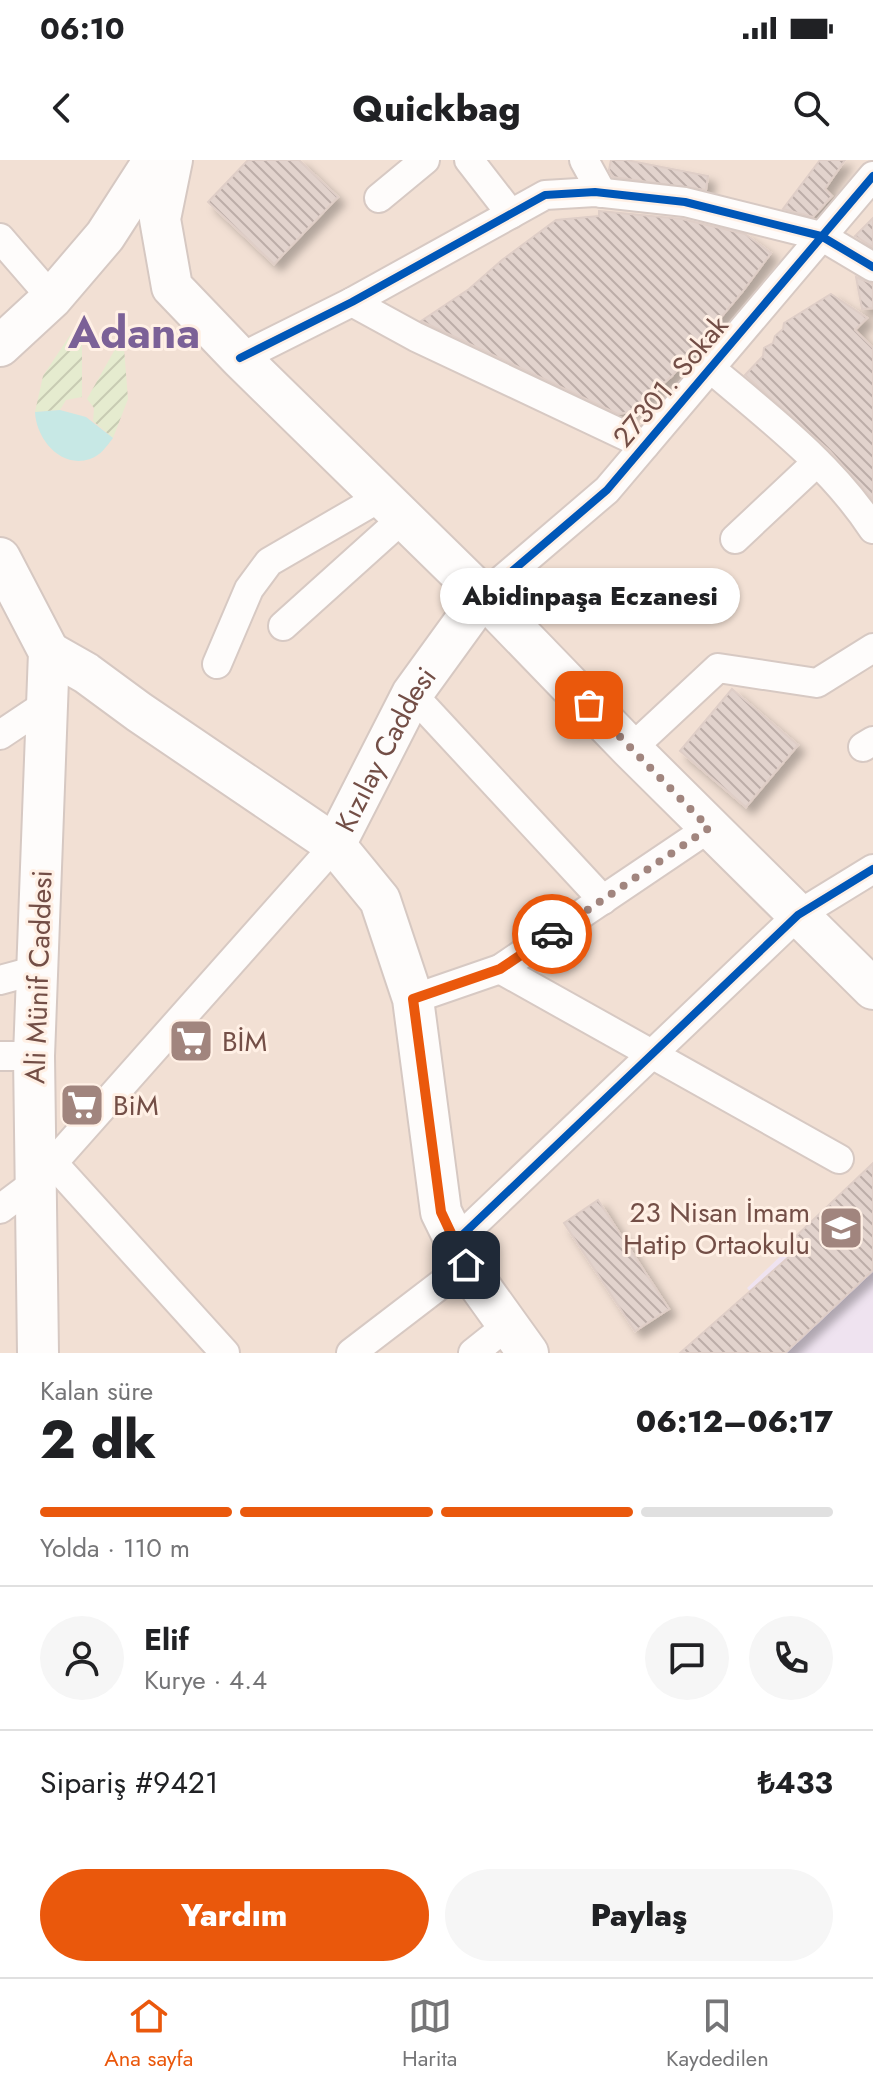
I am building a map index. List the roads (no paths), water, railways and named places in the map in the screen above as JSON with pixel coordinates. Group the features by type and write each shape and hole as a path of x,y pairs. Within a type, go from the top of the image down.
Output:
{"main road":[{"path":"0,346 52,298 105,236 154,160"},
{"path":"172,160 160,219 172,287 873,989"},
{"name":"Ali Münif Caddesi","path":"0,558 49,652 48,703 18,975 17,1056 44,1172 38,1353"},
{"name":"Kızılay Caddesi","path":"483,596 412,694 335,845 380,900 413,999 441,1212 460,1253 518,1339"},
{"path":"49,652 86,673 335,845"}],"street":[{"path":"379,198 425,160"},
{"path":"469,160 511,214"},
{"path":"584,160 602,193"},
{"name":"27301. Sokak","path":"483,596 607,490 873,176"},
{"path":"240,358 352,302 545,195 602,193 685,202 821,236 873,267"},
{"path":"0,238 52,298"},
{"path":"352,302 416,337 645,445"},
{"path":"710,368 784,430 841,485 873,529"},
{"path":"735,539 817,462"},
{"path":"283,626 392,508"},
{"path":"217,664 249,589 269,562 392,508"},
{"path":"631,749 718,668 817,683 873,648"},
{"path":"412,694 603,900"},
{"path":"1,732 48,703"},
{"path":"413,999 500,969 709,828"},
{"path":"0,1209 44,1172 335,845"},
{"path":"351,1353 460,1253 654,1055 798,915 873,869"},
{"path":"500,969 839,1159"},
{"path":"44,1172 213,1349"},
{"path":"473,1353 518,1339"}],"water":[{"path":"60,410 86,417 113,438 90,459 69,460 45,441 36,422 35,412"}],"place":[{"name":"Abidinpaşa Eczanesi","path":"589,705"},
{"name":"BİM","path":"191,1041"},
{"name":"BiM","path":"82,1105"},
{"name":"23 Nisan İmam Hatip Ortaokulu","path":"841,1228"}],"district":[{"name":"Adana","path":"134,333"}]}
